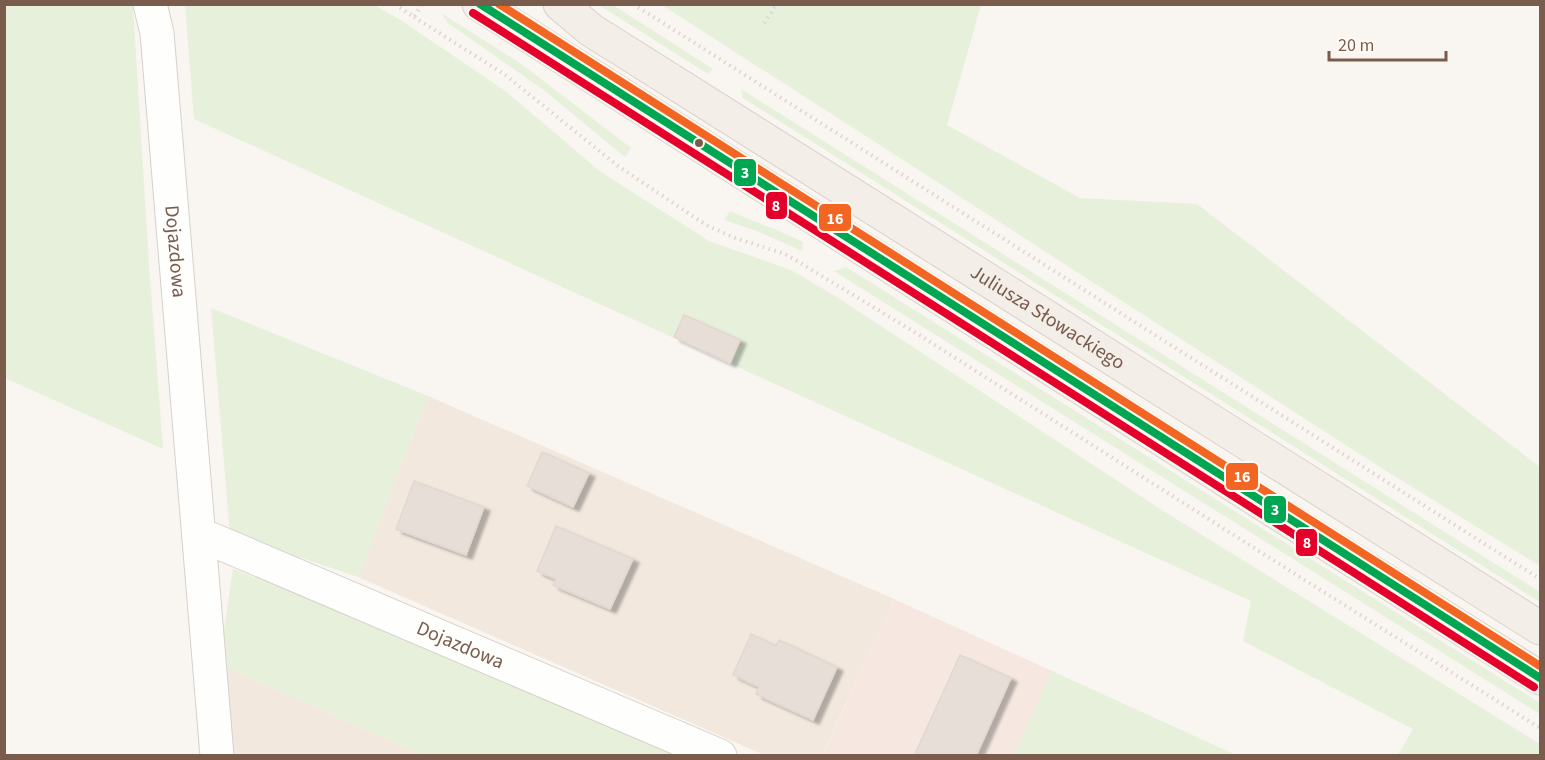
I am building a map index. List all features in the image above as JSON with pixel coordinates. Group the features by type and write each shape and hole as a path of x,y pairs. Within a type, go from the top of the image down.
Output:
{"main road":[{"path":"479,4 1540,678"},
{"name":"Juliusza Słowackiego","path":"560,4 591,30 1540,628"}],"lane":[{"name":"Dojazdowa","path":"151,8 157,33 217,756"},
{"name":"Dojazdowa","path":"199,534 720,756"}],"path":[{"path":"395,4 504,74 618,166 706,225 735,238 785,254 812,270 916,333 1540,728"},
{"path":"414,17 422,4"},
{"path":"633,4 1540,579"},
{"path":"764,23 777,4"}],"shaded area":[{"path":"428,396 894,599 822,755 767,756 358,577"},
{"path":"894,599 1052,671 1013,755 822,756"},
{"path":"219,664 422,755 228,755"}],"green space":[{"path":"5,4 133,5 163,449 5,378"},
{"path":"185,5 374,5 402,21 504,90 601,172 709,241 791,270 832,294 1165,512 1540,744 1540,755 1398,755 1413,729 1243,641 1251,601 194,119"},
{"path":"599,5 613,5 713,69 708,74"},
{"path":"662,5 981,5 947,125 1080,198 1197,204 1540,467 1540,566 1383,469"},
{"path":"441,13 520,63 631,148 625,157 545,91 448,23"},
{"path":"741,89 1540,592 1540,602 743,98"},
{"path":"730,211 803,242 802,251 724,220"},
{"path":"846,267 1540,703 1540,714 834,271"},
{"path":"211,308 428,396 358,577 230,534"},
{"path":"233,569 573,703 691,755 422,755 219,664"},
{"path":"1052,671 1236,755 1013,755"}],"building":[{"path":"684,315 740,340 730,363 674,337"},
{"path":"542,452 589,473 573,507 527,486"},
{"path":"414,481 484,507 466,555 396,529"},
{"path":"556,526 633,559 610,609 553,585 556,579 537,571"},
{"path":"751,634 776,646 779,640 837,667 813,720 756,694 759,687 733,675"},
{"path":"960,655 1011,678 976,756 914,756"}],"transit line":[{"name":"3","path":"480,4 1540,678"},
{"name":"16","path":"499,4 1540,666"},
{"name":"8","path":"473,13 1534,687"}]}
